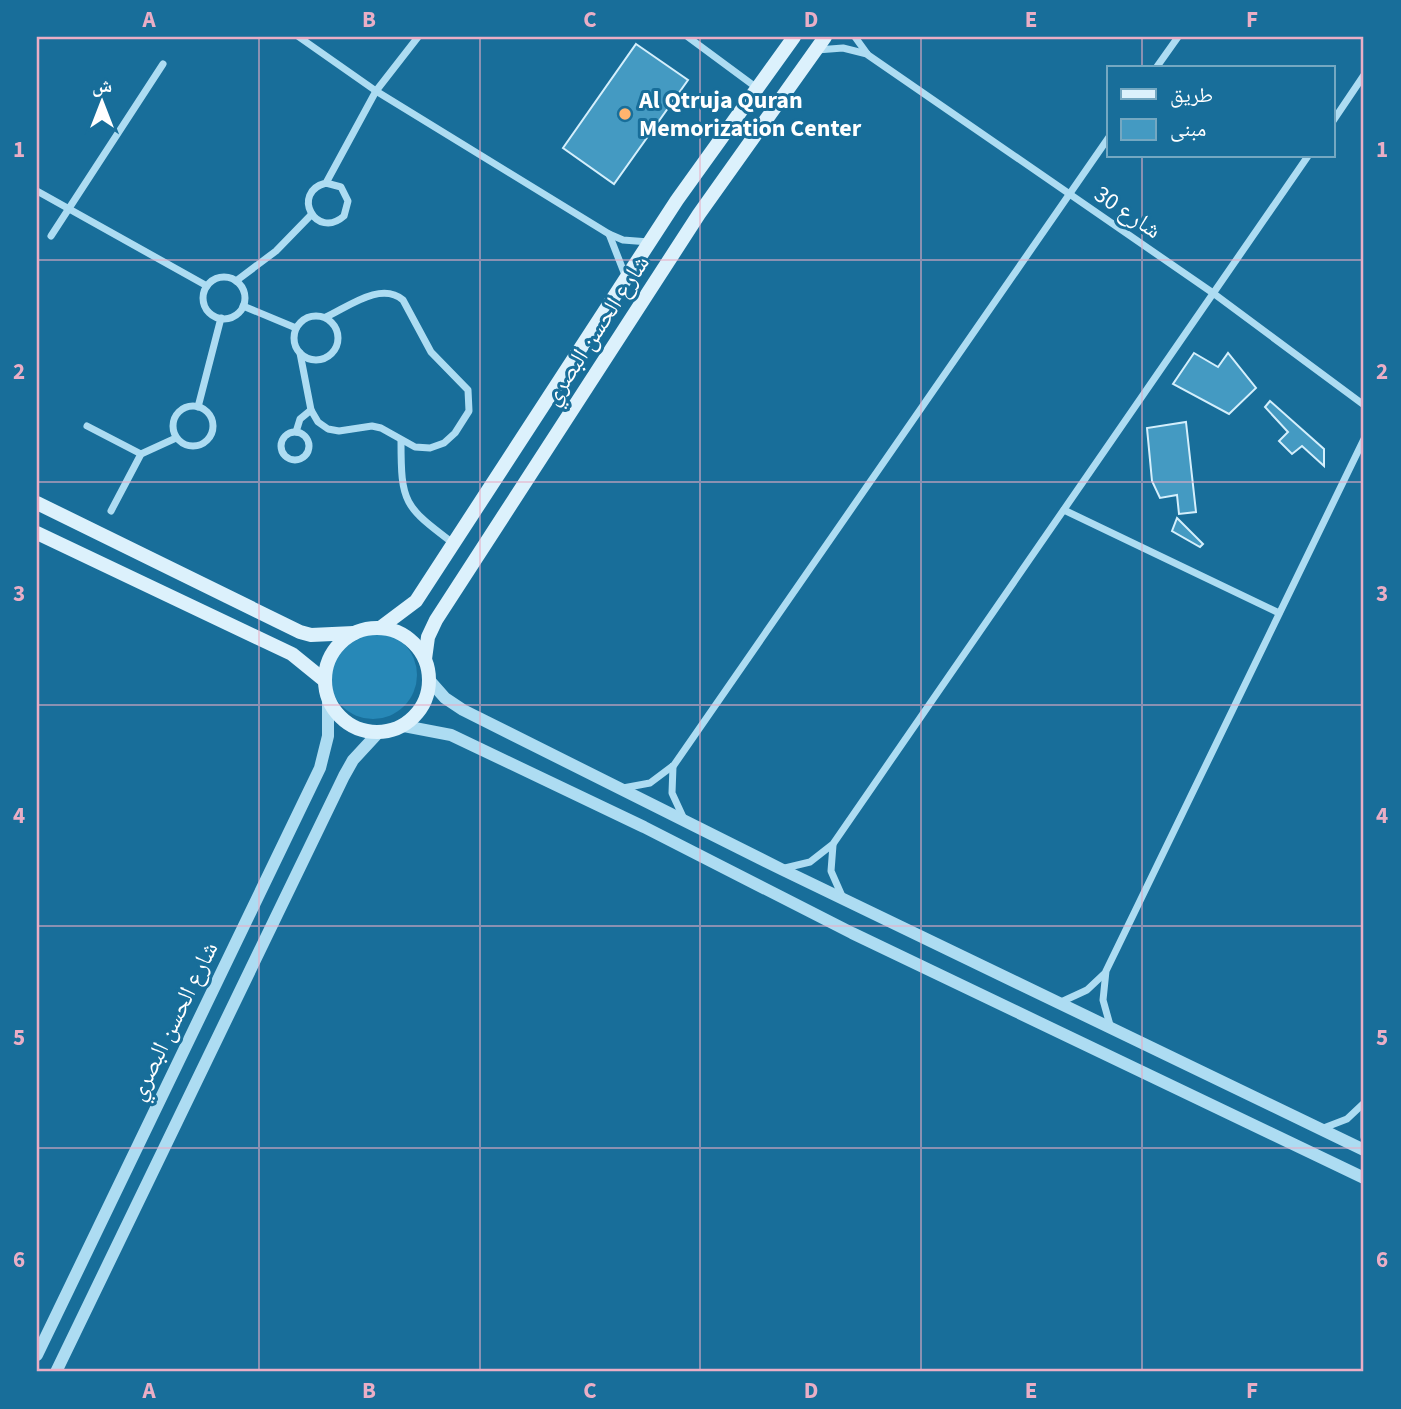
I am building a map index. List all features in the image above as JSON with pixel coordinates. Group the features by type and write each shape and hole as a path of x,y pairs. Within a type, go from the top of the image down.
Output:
{"main road":[{"name":"شارع الحسن البصري","path":"380,628 416,601 650,242 794,37"},
{"name":"شارع الحسن البصري","path":"425,659 428,636 436,620 699,214 825,37"},
{"path":"37,503 300,632 311,635 354,633 380,628 407,637 425,659 430,681 422,707 404,726 378,733 348,724 328,701 324,680 332,652 354,633"},
{"path":"37,533 292,654 324,680"}],"street":[{"path":"299,37 376,91 609,234 623,240 650,242"},
{"path":"326,183 376,91 418,37"},
{"path":"688,37 757,88"},
{"name":"شارع 30","path":"855,37 868,55 1213,293 1364,404"},
{"path":"1157,66 1178,37"},
{"name":"شارع 30","path":"816,50 842,48 868,55"},
{"path":"51,236 163,64"},
{"path":"1334,120 1364,75"},
{"path":"620,788 650,783 674,765 1107,140"},
{"path":"781,869 810,862 833,844 1307,158"},
{"path":"326,183 337,184 345,191 348,201 347,212 340,220 330,224 319,222 311,215 307,205 309,195 316,186 326,183"},
{"path":"37,191 207,286"},
{"path":"236,281 244,295 243,306 231,317 220,318 211,314 205,306 207,286 221,278 236,281 276,251 311,215"},
{"path":"609,234 626,278"},
{"path":"381,292 397,294 408,307 432,352 468,390 470,411 455,433 444,443 422,448 401,441 381,428 372,426 339,431 328,429 318,422 311,410 300,353 294,341 296,328 312,316 326,317 381,292"},
{"path":"243,306 296,328"},
{"path":"300,353 313,360 321,360 334,351 339,336 332,322 326,317"},
{"path":"198,407 220,318"},
{"path":"188,406 207,412 213,421 213,431 208,440 194,447 184,445 176,438 173,424 176,414 188,406"},
{"path":"296,432 300,419 311,410"},
{"path":"87,426 141,454"},
{"path":"296,432 305,437 309,447 304,457 294,461 284,456 280,446 285,436 296,432"},
{"path":"111,511 141,454 176,438"},
{"path":"1061,1002 1087,990 1106,971 1364,439"},
{"path":"401,441 401,486 408,503 454,544"},
{"path":"1064,510 1279,613"},
{"path":"430,681 453,705 781,869 842,896 1364,1150"},
{"name":"شارع الحسن البصري","path":"37,1355 320,768 328,736 328,701"},
{"path":"404,726 451,735 644,827 852,933 1364,1178"},
{"name":"شارع الحسن البصري","path":"55,1372 344,776 361,750 378,733"},
{"path":"674,765 673,793 684,819"},
{"path":"833,844 831,871 842,896"},
{"path":"1106,971 1103,1000 1111,1028"},
{"path":"1321,1129 1347,1119 1364,1103"},
{"path":"1364,1111 1364,1137"}],"shaded area":[{"path":"373,631 398,638 410,650 417,675 410,700 398,712 373,719 348,712 336,700 329,675 336,650 348,638"}],"building":[{"name":"Al Qtruja Quran Memorization Center","path":"636,44 688,80 614,184 563,148"},
{"path":"1194,353 1218,367 1228,353 1256,388 1229,414 1173,384"},
{"path":"1270,401 1324,449 1324,466 1302,446 1292,454 1279,441 1288,432 1265,407"},
{"path":"1186,422 1196,512 1179,514 1177,495 1160,498 1152,481 1147,428"},
{"path":"1177,518 1203,544 1200,547 1172,531"}],"place":[{"name":"Al Qtruja Quran Memorization Center","path":"625,114"}]}
